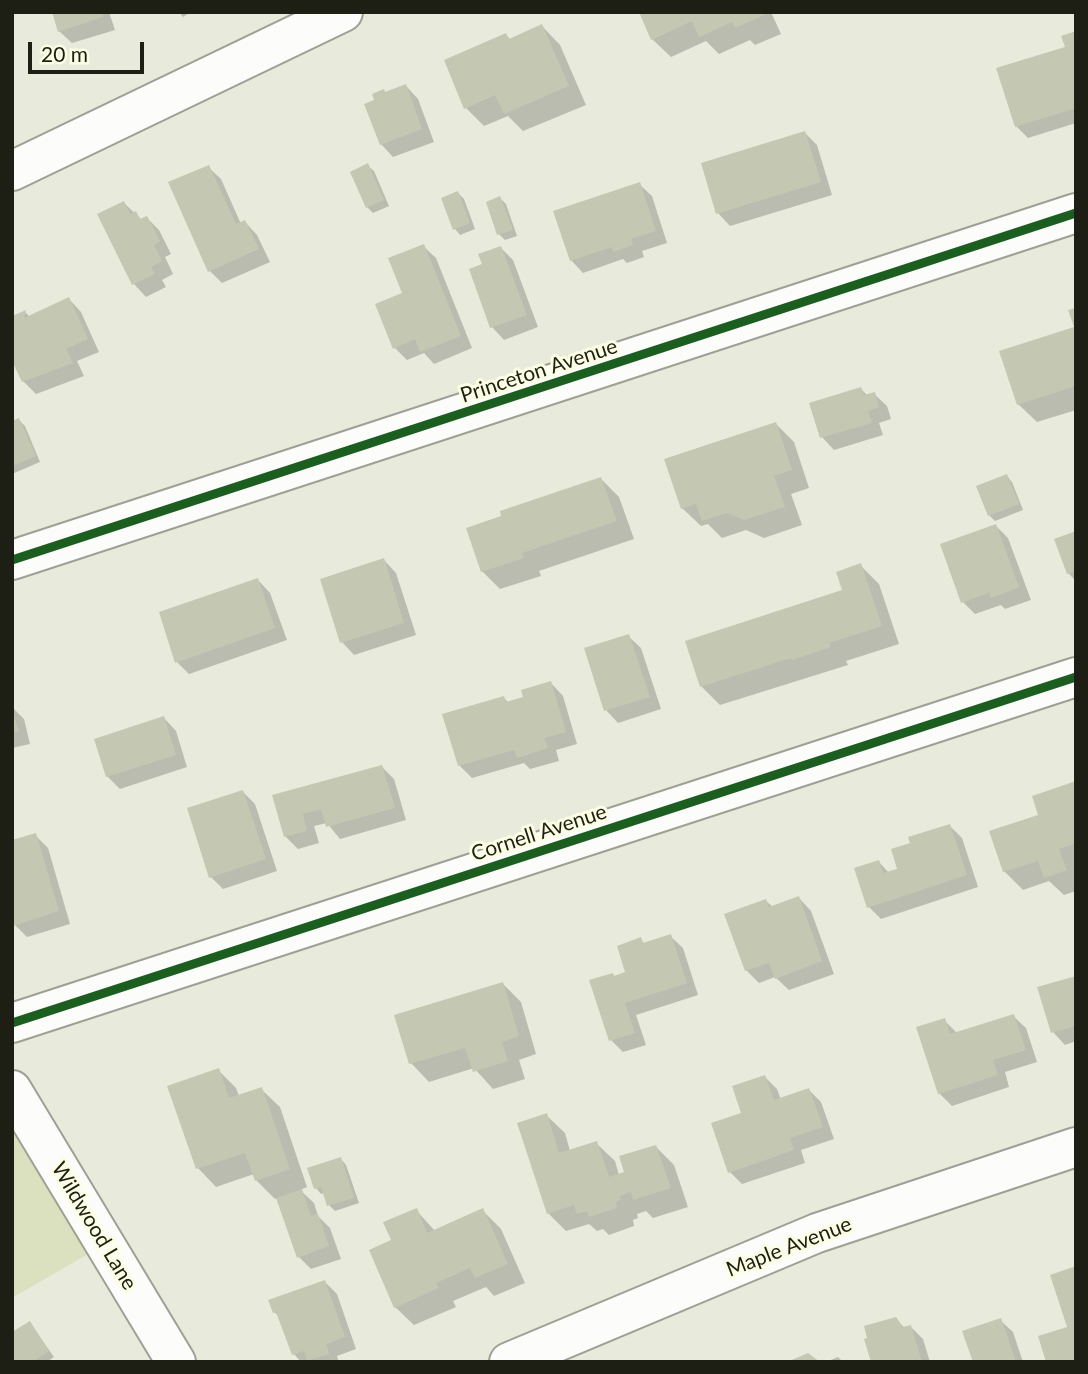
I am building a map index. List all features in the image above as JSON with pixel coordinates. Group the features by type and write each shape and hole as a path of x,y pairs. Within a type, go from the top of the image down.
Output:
{"street":[{"path":"12,172 343,12"},
{"name":"Princeton Avenue","path":"12,560 1076,214"},
{"name":"Cornell Avenue","path":"12,1023 1076,677"},
{"name":"Wildwood Lane","path":"12,1090 176,1362"},
{"name":"Maple Avenue","path":"509,1362 817,1233 1076,1147"}],"green space":[{"path":"12,1130 88,1254 12,1298"}],"building":[{"path":"52,12 102,12 103,17 58,32"},
{"path":"639,12 762,12 764,15 735,28 732,22 699,37 692,21 651,40"},
{"path":"542,24 569,86 504,114 495,95 464,109 444,60 506,33 509,39"},
{"path":"1076,31 1076,108 1015,127 996,68 1065,47 1061,36"},
{"path":"406,84 422,129 380,145 364,104 374,100 372,94"},
{"path":"805,131 821,182 716,214 701,163"},
{"path":"368,163 384,200 366,208 350,172"},
{"path":"209,165 236,224 245,220 259,249 208,272 168,182"},
{"path":"640,182 656,231 631,239 633,245 613,252 612,247 570,261 553,211"},
{"path":"458,191 470,223 453,230 441,198"},
{"path":"500,196 513,230 497,235 486,202"},
{"path":"124,201 130,214 136,211 140,219 147,216 160,241 154,245 162,261 151,267 155,274 132,285 97,214"},
{"path":"424,244 461,336 420,352 415,339 393,349 375,304 402,293 388,258"},
{"path":"501,246 527,315 490,328 469,269 482,264 478,254"},
{"path":"69,297 88,339 66,349 73,363 22,382 12,361 12,316 26,310 24,318"},
{"path":"1076,308 1076,386 1017,405 999,351 1074,327 1068,310"},
{"path":"861,387 864,395 875,392 879,407 868,411 872,423 820,438 809,403"},
{"path":"19,418 36,456 12,466 12,421"},
{"path":"776,422 792,470 774,476 785,507 744,520 727,513 702,521 696,504 681,509 664,459"},
{"path":"1007,474 1019,504 988,516 976,486"},
{"path":"601,477 617,521 522,553 524,558 481,572 466,528 501,516 500,511"},
{"path":"996,524 1019,587 991,598 989,593 961,603 940,544"},
{"path":"1076,531 1076,571 1067,574 1054,539"},
{"path":"384,558 404,623 340,643 320,579"},
{"path":"861,563 882,626 829,643 831,647 700,687 685,641 842,590 836,572"},
{"path":"258,578 275,628 175,663 159,612"},
{"path":"629,634 650,697 604,711 584,648"},
{"path":"551,681 566,732 544,738 548,748 517,758 514,750 458,766 442,714 504,696 506,702 523,697 521,690"},
{"path":"12,709 19,731 12,733"},
{"path":"164,716 176,755 106,777 94,739"},
{"path":"382,765 395,808 326,827 321,809 303,814 307,831 284,837 272,795"},
{"path":"1076,781 1076,843 1059,849 1067,870 1044,878 1038,861 1003,872 989,831 1038,815 1032,796"},
{"path":"243,790 266,859 209,878 187,808"},
{"path":"950,824 967,875 867,908 854,868 879,860 883,873 897,869 891,849 910,843 908,837"},
{"path":"36,833 59,911 13,926 12,840"},
{"path":"799,896 822,961 775,979 769,963 745,971 724,914 766,899 769,907"},
{"path":"671,934 687,983 625,1003 635,1033 609,1041 589,980 625,972 617,946 641,937 643,943"},
{"path":"1076,976 1076,1026 1051,1033 1037,987"},
{"path":"503,982 519,1036 502,1042 508,1061 473,1072 465,1048 409,1064 394,1015"},
{"path":"1014,1014 1026,1050 993,1060 998,1075 938,1094 916,1027 945,1018 950,1034"},
{"path":"219,1068 229,1098 262,1087 290,1169 255,1181 245,1153 196,1169 167,1086"},
{"path":"765,1075 774,1100 809,1088 823,1127 790,1138 794,1150 728,1173 711,1123 741,1113 732,1086"},
{"path":"547,1113 559,1153 597,1141 609,1177 624,1172 619,1156 656,1145 671,1188 633,1200 631,1192 620,1196 621,1200 616,1202 617,1208 589,1217 587,1211 577,1214 574,1205 547,1214 517,1123"},
{"path":"341,1157 354,1198 327,1206 321,1187 314,1189 307,1168"},
{"path":"302,1189 311,1216 318,1214 329,1246 297,1258 276,1198"},
{"path":"417,1208 427,1233 483,1208 508,1264 475,1278 470,1268 436,1283 439,1288 394,1308 369,1250 391,1240 383,1222"},
{"path":"1076,1266 1076,1362 1046,1362 1038,1336 1067,1327 1050,1275"},
{"path":"325,1280 345,1337 326,1344 329,1354 307,1361 304,1351 292,1355 276,1312 273,1313 268,1300"},
{"path":"896,1317 903,1327 911,1325 922,1362 871,1362 864,1339 867,1338 864,1326"},
{"path":"1001,1318 1016,1362 973,1362 962,1331"},
{"path":"30,1321 49,1351 32,1362 12,1362 12,1332"},
{"path":"808,1353 820,1362 787,1362"}],"cycle path":[{"path":"12,560 1076,213"},
{"path":"12,1023 1076,677"}]}
